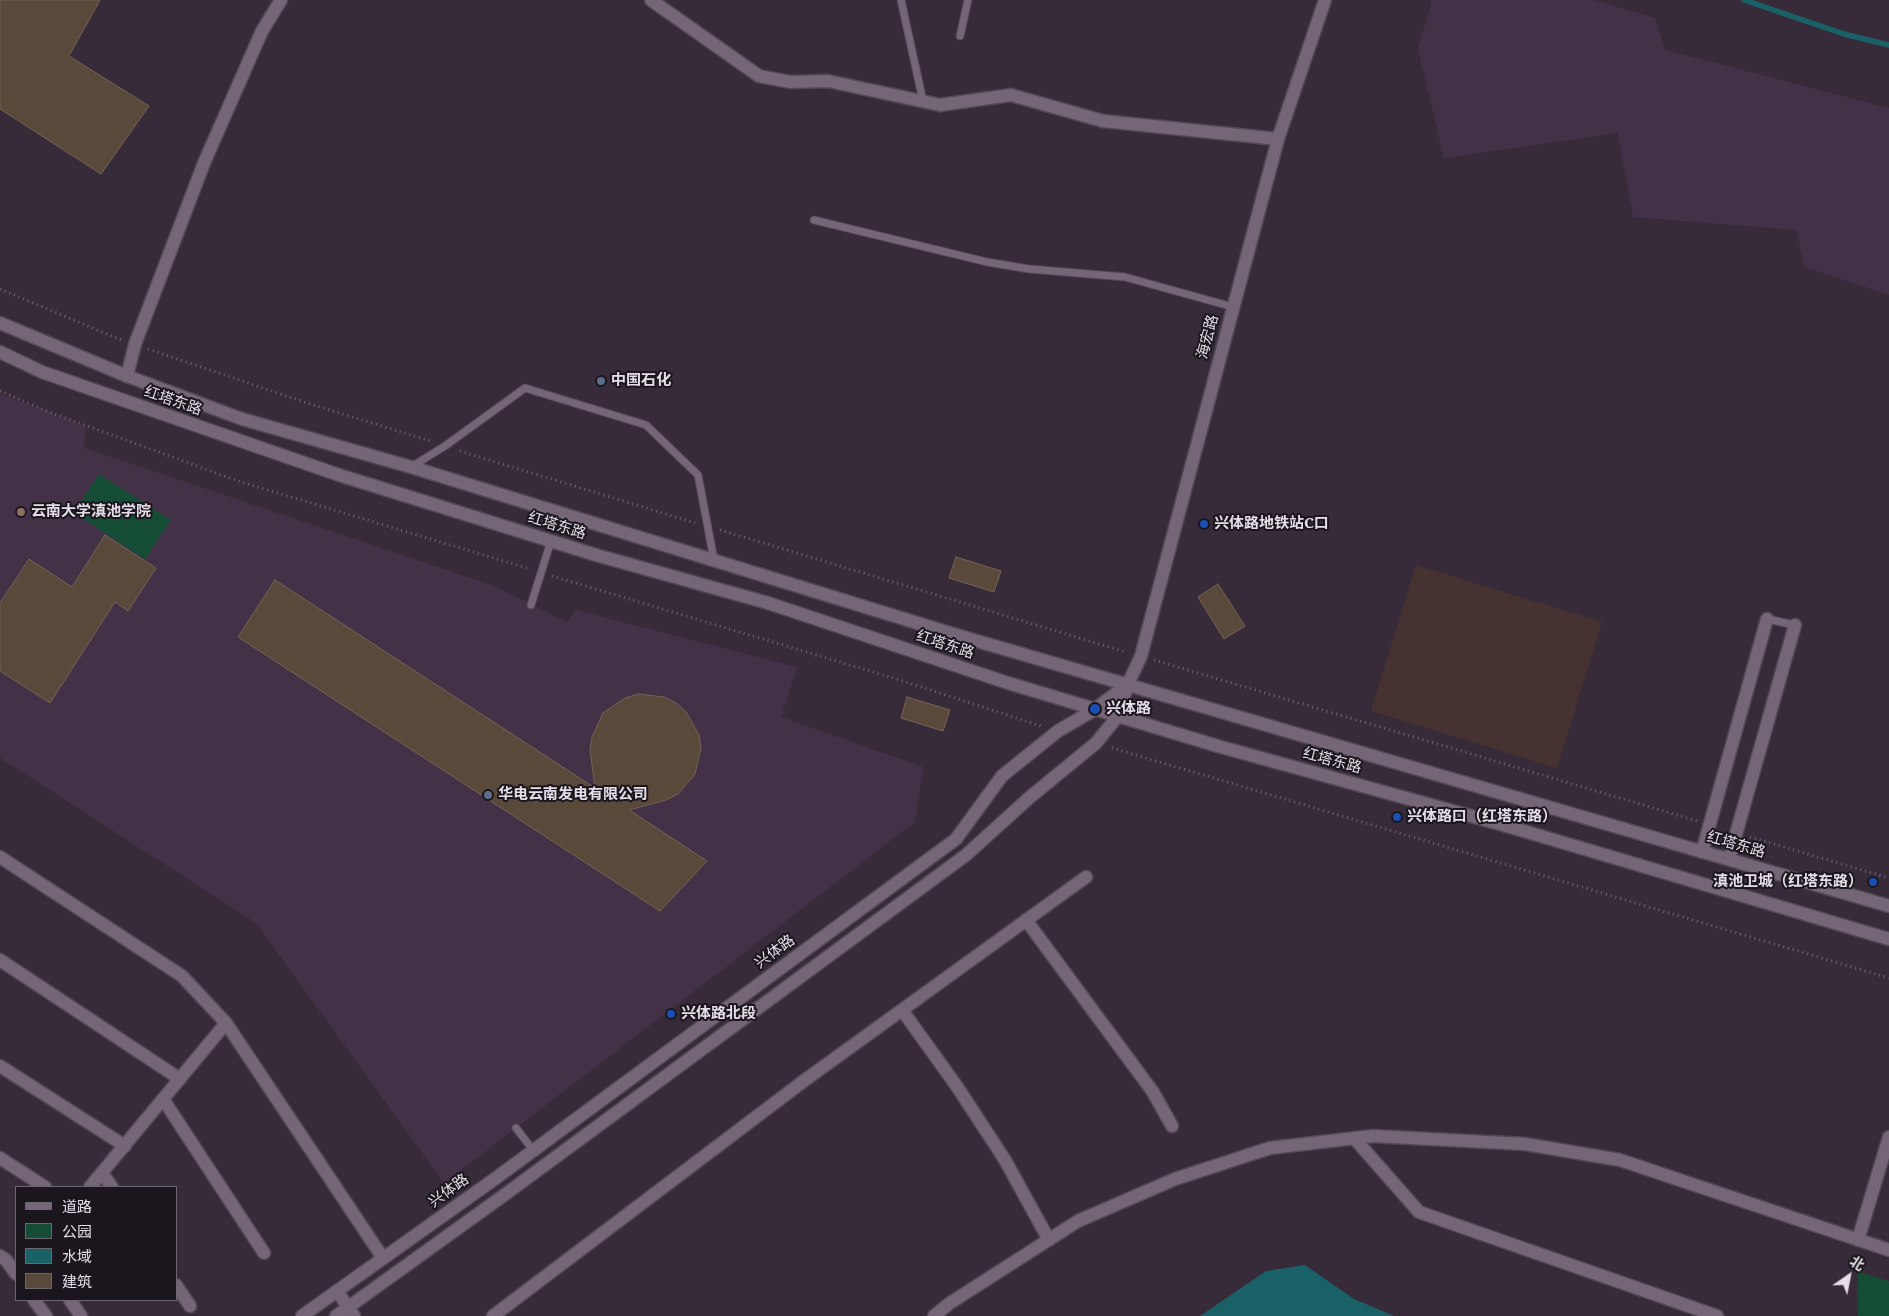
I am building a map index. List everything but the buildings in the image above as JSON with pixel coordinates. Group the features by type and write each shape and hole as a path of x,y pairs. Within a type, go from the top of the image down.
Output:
{"street":[{"path":"126,376 135,344 204,163 262,31 281,0"},
{"path":"651,0 759,76 790,82 828,81 940,105 1012,95 1104,121 1278,139"},
{"name":"海宏路","path":"1128,684 1141,656 1278,139 1325,0"},
{"name":"红塔东路","path":"0,323 126,376 242,419 411,467 1128,684 1889,906"},
{"name":"红塔东路","path":"0,352 42,372 172,419 339,475 550,541 768,603 1094,710 1500,824 1889,939"},
{"path":"1702,852 1767,618"},
{"path":"1729,859 1795,625"},
{"path":"336,1316 351,1312 545,1165 966,855 1028,798 1096,743 1118,716 1128,684"},
{"name":"兴体路","path":"302,1316 533,1150 956,839 1002,776 1058,731 1094,710 1128,684"},
{"path":"0,858 182,976 226,1023 383,1258"},
{"path":"493,1316 902,1010 1086,877"},
{"path":"1026,920 1153,1092 1172,1126"},
{"path":"0,960 180,1079"},
{"path":"902,1010 958,1088 1005,1160 1049,1240"},
{"path":"91,1186 126,1146 226,1023"},
{"path":"0,1066 126,1146"},
{"path":"163,1099 264,1253"},
{"path":"934,1316 950,1303 1078,1221 1175,1179 1270,1148 1374,1136 1525,1144 1620,1160 1889,1250"},
{"path":"1858,1240 1889,1137"},
{"path":"1354,1138 1419,1212 1717,1316"},
{"path":"533,1150 545,1165"},
{"path":"0,1158 43,1186"},
{"path":"102,1173 111,1186"},
{"path":"6,1259 15,1272"},
{"path":"178,1288 190,1306"},
{"path":"337,1291 351,1312"},
{"path":"35,1301 46,1316"},
{"path":"71,1301 81,1316"}],"lane":[{"path":"902,0 923,101"},
{"path":"960,36 968,0"},
{"path":"814,220 987,262 1029,269 1125,277 1233,307"},
{"path":"411,467 445,446 525,388 627,419 646,425 698,475 714,560"},
{"path":"531,605 550,541"},
{"path":"1767,618 1795,625"},
{"path":"516,1128 533,1150"}],"path":[{"path":"0,289 110,336 304,402 709,527 1709,825"},
{"path":"0,391 49,412 241,482 891,677 1058,731"},
{"path":"1096,743 1889,978"},
{"path":"1737,833 1889,878"}],"shaded area":[{"path":"1432,0 1594,0 1655,18 1665,50 1889,108 1889,295 1804,267 1797,230 1633,217 1618,133 1444,158 1418,49"},
{"name":"华电云南发电有限公司","path":"0,394 86,426 84,448 492,585 567,622 575,610 797,667 781,717 923,767 915,822 444,1183 256,923 0,758"},
{"path":"1416,565 1602,622 1557,768 1371,711"}],"green space":[{"path":"99,474 171,520 145,559 74,513"},
{"path":"1857,1271 1889,1281 1889,1316 1858,1316"}],"water":[{"path":"1305,1265 1354,1299 1394,1316 1200,1316 1266,1271"}],"waterway":[{"path":"1744,0 1844,34 1889,45"}],"place":[{"name":"中国石化","path":"601,381"},
{"name":"云南大学滇池学院","path":"21,512"},
{"name":"兴体路地铁站C口","path":"1204,524"},
{"name":"兴体路","path":"1095,709"},
{"name":"华电云南发电有限公司","path":"488,795"},
{"name":"兴体路口（红塔东路）","path":"1397,817"},
{"name":"滇池卫城（红塔东路）","path":"1873,882"},
{"name":"兴体路北段","path":"671,1014"}]}
